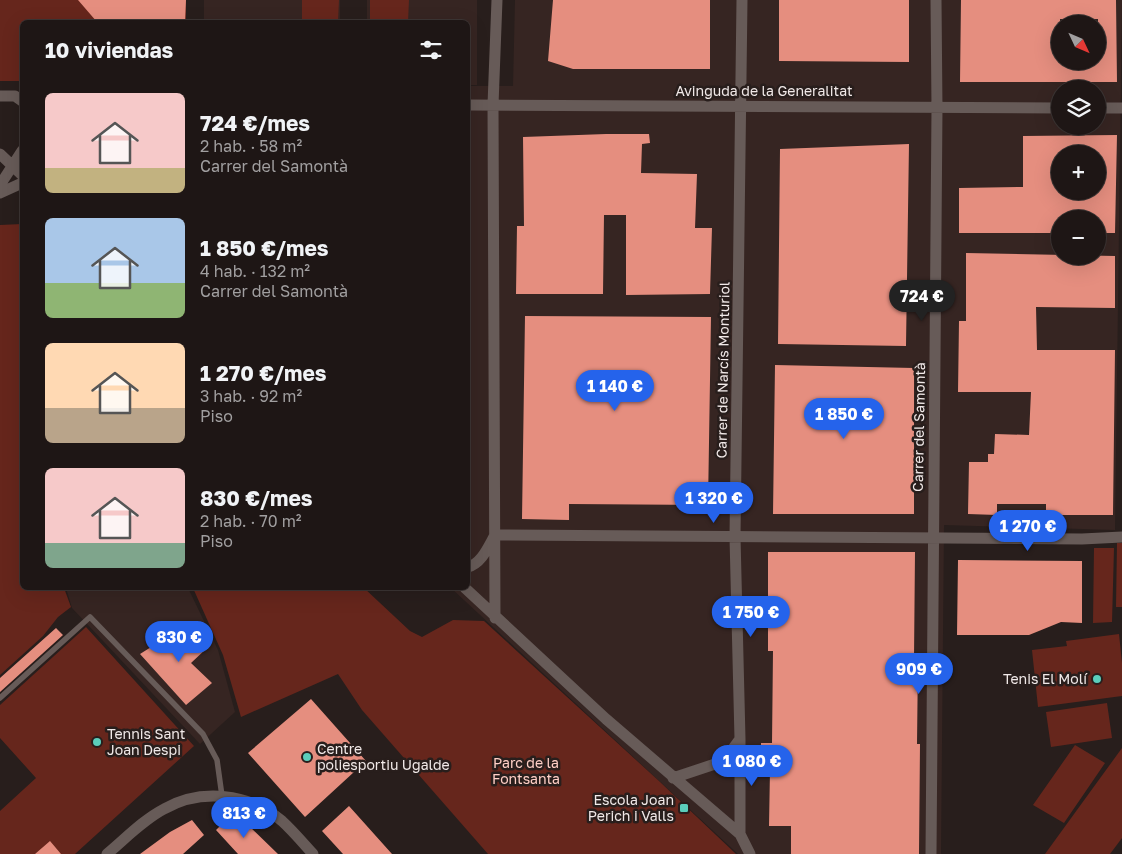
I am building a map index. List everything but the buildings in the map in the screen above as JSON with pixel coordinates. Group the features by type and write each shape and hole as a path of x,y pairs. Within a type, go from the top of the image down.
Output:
{"street":[{"path":"496,618 493,105 497,0"},
{"name":"Carrer de Narcís Monturiol","path":"740,834 740,740 735,538 742,0"},
{"name":"Carrer del Samontà","path":"931,854 937,108 936,0"},
{"path":"0,96 20,98"},
{"name":"Avinguda de la Generalitat","path":"470,105 1051,108"},
{"path":"1106,108 1122,108"},
{"path":"0,153 17,151 20,149"},
{"path":"0,153 20,173"},
{"path":"0,185 20,155"},
{"path":"0,193 20,184"},
{"path":"495,535 735,538 934,537 1082,539 1122,537"},
{"path":"470,566 482,559 495,535"},
{"path":"467,590 606,719 740,834 750,854"},
{"path":"673,778 724,761 740,740"},
{"path":"107,854 164,808 186,799 205,796 240,799 267,811 291,830 313,854"}],"lane":[{"path":"0,698 90,616 203,734 217,760 222,796"}],"shaded area":[{"path":"204,0 340,0 340,20 204,20"},
{"path":"367,0 477,0 477,85 470,85 470,20 367,20"},
{"path":"515,0 1122,0 1115,530 944,525 941,854 738,854 453,590 470,590 470,86 513,86"},
{"path":"67,590 189,590 218,650 235,712 200,744 72,608"}],"green space":[{"path":"0,0 186,0 186,20 20,20 20,81 0,81"},
{"path":"302,0 339,0 338,20 302,20"},
{"path":"370,0 409,0 408,20 370,20"},
{"path":"20,224 20,590 65,590 71,607 58,617 43,636 0,675 0,225"},
{"path":"1117,543 1122,543 1122,607 1116,607"},
{"path":"1094,548 1114,548 1112,622 1093,623"},
{"name":"Parc de la Fontsanta","path":"194,590 366,590 410,631 422,637 453,620 484,621 736,854 488,854 362,710 338,674 241,717 223,655"},
{"name":"Tennis Sant Joan Despi","path":"86,627 194,746 75,854 0,854 0,811 36,778 0,738 0,705"},
{"name":"Tenis El Molí","path":"1119,634 1122,663 1122,696 1038,707 1032,650 1067,646 1066,641"},
{"path":"1107,703 1112,738 1051,747 1046,712"},
{"path":"1075,745 1105,763 1064,823 1033,805"},
{"path":"1122,748 1122,838 1110,854 1045,854"}],"place":[{"name":"Tenis El Molí","path":"1097,679"},
{"name":"Tennis Sant Joan Despi","path":"97,742"},
{"name":"Centre poliesportiu Ugalde","path":"307,757"},
{"name":"Escola Joan Perich i Valls","path":"684,808"}]}
